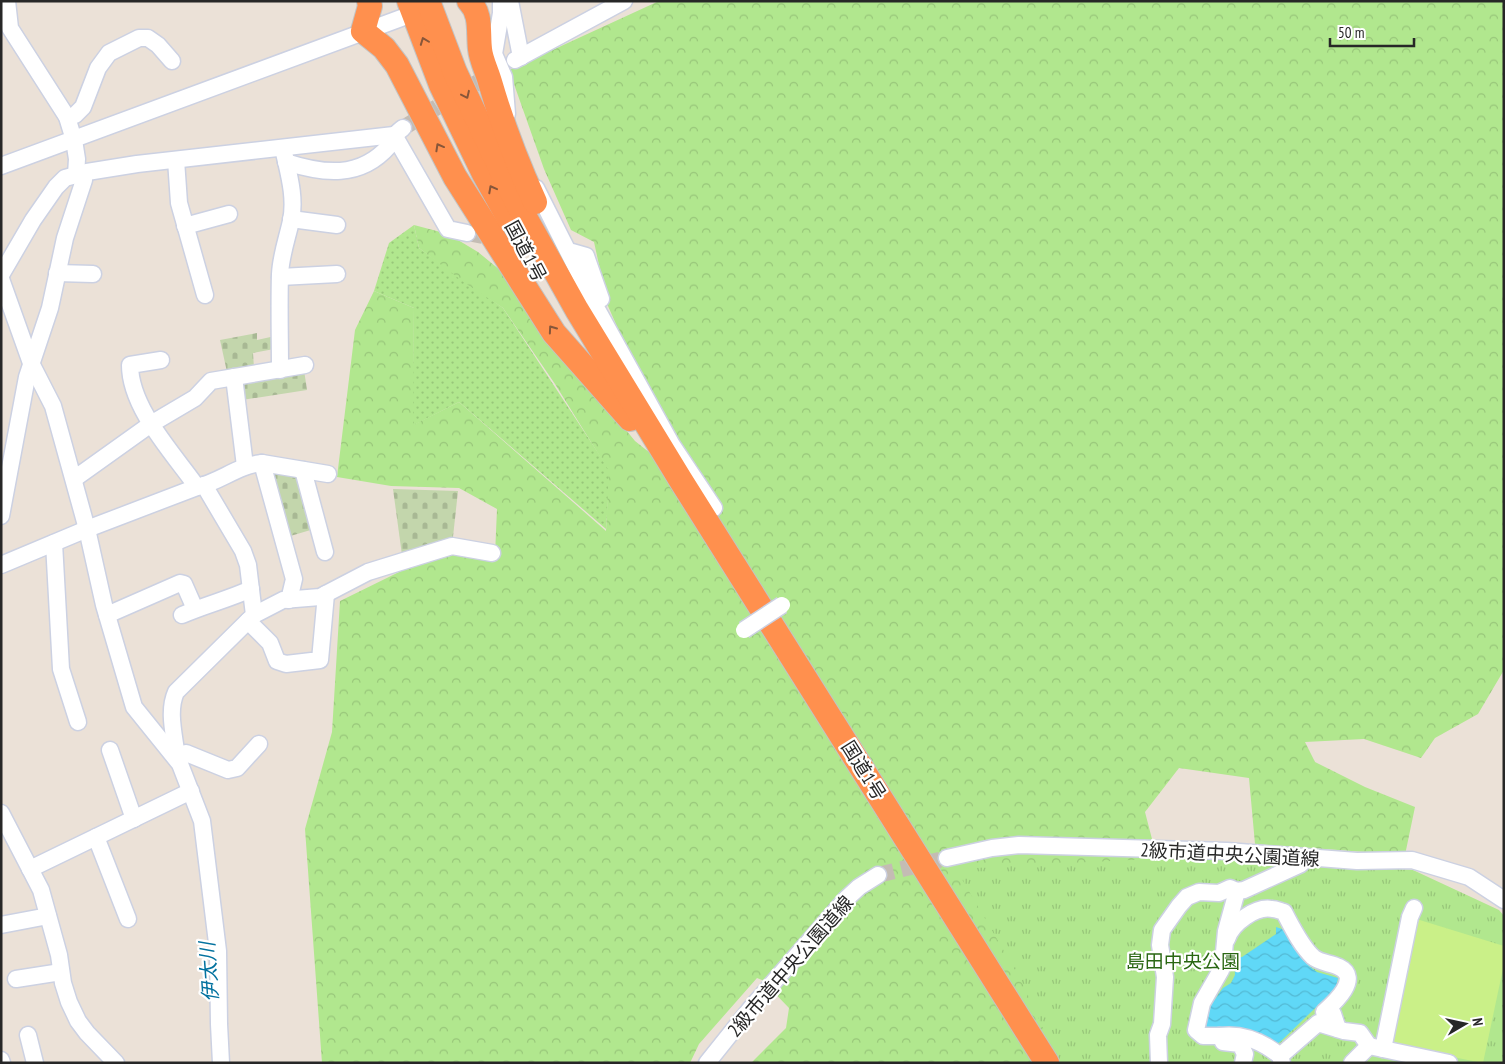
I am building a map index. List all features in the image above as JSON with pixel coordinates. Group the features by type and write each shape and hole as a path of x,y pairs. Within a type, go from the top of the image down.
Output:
{"highway":[{"path":"369,1 370,6 363,31 384,48 397,65 455,177 554,333 632,412"},
{"path":"469,1 476,11 479,22 480,50 522,173 632,412"},
{"name":"国道1号","path":"438,2 455,72 516,201 632,412"},
{"name":"国道1号","path":"406,9 484,174 546,287 680,479 1047,1063"}],"street":[{"path":"1,515 27,376 50,308 65,238 84,180 80,174 74,140 67,117 10,28 7,1"},
{"path":"501,1 501,13 494,54 504,77 506,111 539,193 597,309 672,445 714,508"},
{"path":"510,1 518,58 624,1"},
{"path":"1,166 363,31 406,9"},
{"path":"67,117 75,115 83,107 98,68 109,52 139,38 148,38 158,45 172,61"},
{"path":"284,155 309,170 345,172 375,157 389,145 399,132"},
{"path":"177,758 134,707 107,616 74,479 52,406 31,363 1,277 33,220 56,187 65,178 137,164 176,160 284,155 399,132"},
{"path":"399,132 448,229 467,233"},
{"path":"280,370 280,277 282,256 291,219 291,180 284,155"},
{"path":"176,160 179,203 205,295"},
{"path":"185,226 229,214"},
{"path":"291,219 337,225"},
{"path":"572,252 586,256 604,306 597,309"},
{"path":"57,273 93,274"},
{"path":"280,277 338,274"},
{"path":"162,360 130,366 130,378 135,393 151,424 201,486 243,551 248,564 251,589 251,618 270,643 277,661 286,664 320,660 326,594"},
{"path":"74,479 151,424 195,398 211,381 305,365"},
{"path":"234,377 245,466"},
{"path":"262,463 294,579 289,600"},
{"path":"1,565 87,529 201,486 245,466 262,463 328,474"},
{"path":"303,470 325,552"},
{"path":"54,543 61,669 78,722"},
{"path":"222,1063 219,1024 218,951 206,842 202,821 177,758 171,712 176,692 251,618 267,607 283,600 320,597 368,572 452,546 492,553"},
{"path":"107,616 180,583 184,584 189,612 232,598 251,589"},
{"path":"744,630 782,605"},
{"path":"177,758 186,753 228,770 237,768 259,744"},
{"path":"110,750 134,819"},
{"path":"30,869 191,792"},
{"path":"1,813 41,890 59,955 61,972 69,1002 78,1021 87,1033 116,1063"},
{"path":"96,837 128,919"},
{"name":"2級市道中央公園道線","path":"948,858 992,848 1019,845 1227,851 1357,861 1412,860 1469,877 1504,900"},
{"path":"1159,1063 1158,1035 1162,1024 1165,977 1160,945 1162,930 1179,906 1187,897 1199,892 1218,893 1230,888 1237,891 1244,890 1301,864"},
{"name":"2級市道中央公園道線","path":"708,1063 751,1008 846,899 859,887 878,875"},
{"path":"1225,946 1228,934 1255,911 1271,908 1284,912 1301,941 1314,958 1341,967 1346,976 1347,987 1321,1018 1281,1059 1266,1045 1254,1039 1230,1035 1203,1036 1196,1030 1202,1003 1221,970 1230,912 1237,891"},
{"path":"1352,1063 1376,1048 1410,917 1414,908"},
{"path":"1,925 48,916"},
{"path":"16,979 61,972"},
{"path":"1321,1018 1338,1029 1360,1033 1376,1048 1449,1063"},
{"path":"28,1035 35,1063"},
{"path":"1220,1036 1223,1042 1240,1044 1245,1054 1243,1063"}],"green space":[{"path":"659,1 1504,1 1504,670 1478,714 1435,738 1421,758 1364,739 1305,742 1315,762 1365,787 1415,807 1405,855 1255,844 1249,778 1179,768 1145,812 1152,839 1171,855 1272,1063 751,1063 786,1028 789,1008 762,980 757,978 699,1044 690,1063 322,1063 305,829 332,732 340,601 452,546 495,555 497,509 459,488 391,486 337,477 355,330 374,291 414,308 413,425 459,402 606,531 609,471 555,384 503,308 465,283 419,248 414,225 448,234 478,252 512,280 558,347 635,441 719,508 632,361 608,306 594,242 571,230 544,169 509,70"},
{"path":"414,225 419,248 503,308 610,471 606,529 459,402 412,426 414,308 374,291 389,243"},
{"path":"257,333 257,340 275,336 274,349 253,353 254,368 227,372 220,340"},
{"path":"304,370 307,390 242,400 240,378"},
{"path":"270,471 300,474 314,529 287,537"},
{"path":"393,489 458,491 452,546 402,555"},
{"name":"島田中央公園","path":"1171,855 1413,870 1499,910 1504,916 1504,1063 1059,1063 1021,980 956,869 1168,858"},
{"path":"1410,917 1504,946 1504,964 1483,1063 1387,1044"}],"water":[{"path":"1276,927 1282,929 1309,966 1317,972 1338,978 1336,988 1276,1044 1212,1032 1206,1028 1204,1020 1208,1009 1223,988 1231,983 1235,975 1234,957 1242,957 1276,934"}],"tunnel":[{"path":"403,128 496,71"},
{"path":"467,233 572,252"},
{"path":"878,875 947,858"}],"water label":[{"name":"伊太川","path":"209,972"}]}
